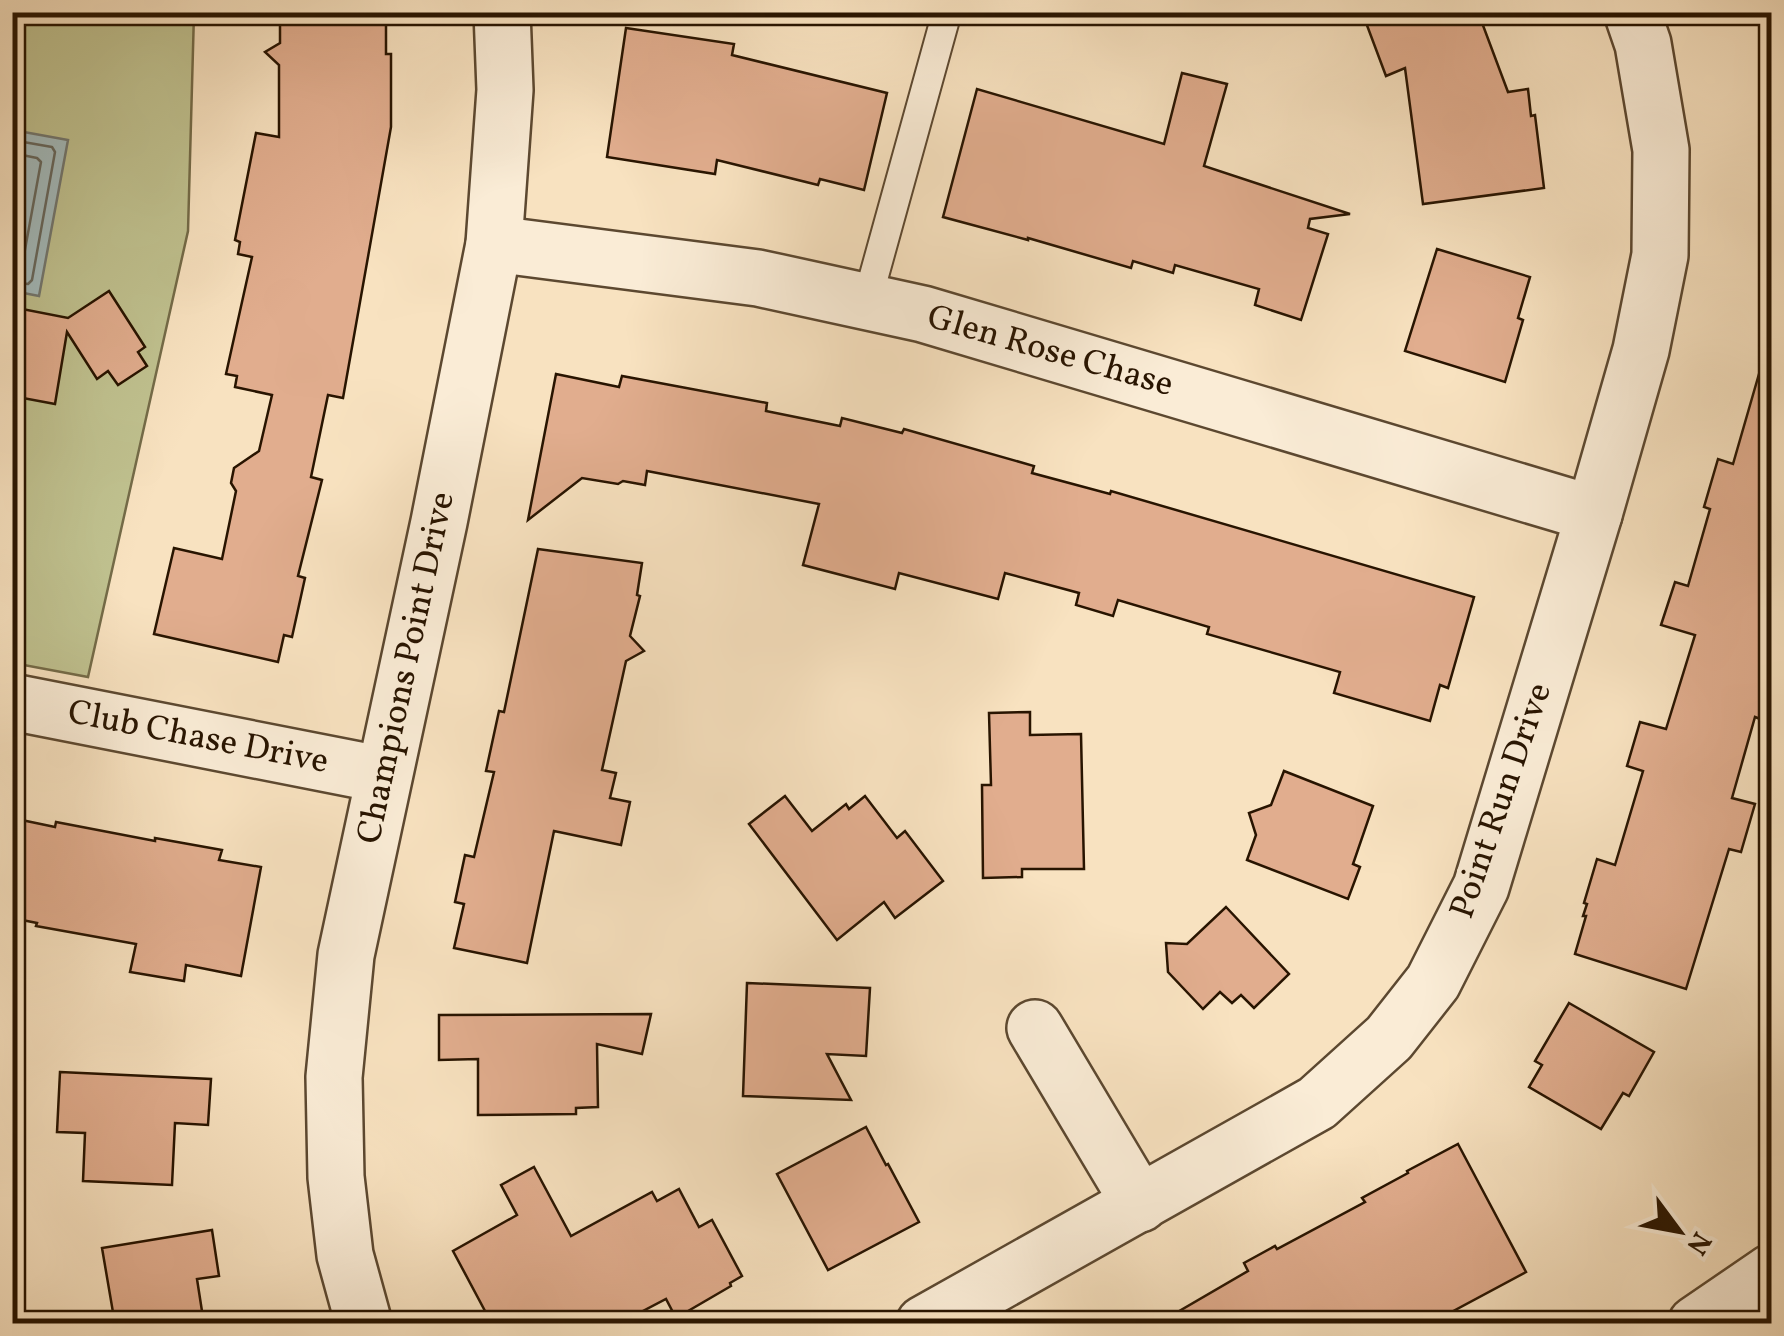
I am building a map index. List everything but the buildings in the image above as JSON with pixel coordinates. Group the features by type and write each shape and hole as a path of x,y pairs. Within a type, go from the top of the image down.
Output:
{"street":[{"name":"Champions Point Drive","path":"364,1324 346,1255 336,1177 334,1077 346,955 494,244 505,90 502,12"},
{"name":"Point Run Drive","path":"924,1324 1317,1103 1389,1038 1434,982 1481,887 1594,514 1640,350 1660,255 1661,150 1643,44 1632,12"},
{"name":"Glen Rose Chase","path":"494,244 758,278 867,300 1594,514"},
{"name":"Club Chase Drive","path":"12,702 384,775"},
{"path":"1035,1028 1140,1204"},
{"path":"1696,1324 1772,1272"}],"lane":[{"path":"867,300 947,12"}],"green space":[{"path":"12,13 194,13 188,231 88,677 13,663"}],"water":[{"path":"13,130 68,140 39,296 13,291"}]}
